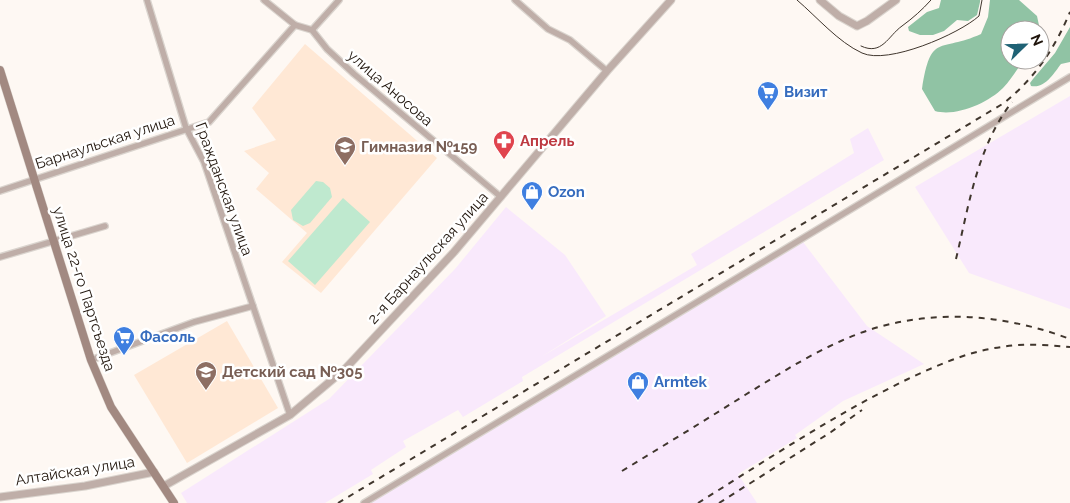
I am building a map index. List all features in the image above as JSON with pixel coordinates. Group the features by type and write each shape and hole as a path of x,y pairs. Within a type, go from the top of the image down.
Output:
{"main road":[{"name":"улица 22-го Партсъезда","path":"0,70 91,360 111,407 174,503"}],"street":[{"name":"Гражданская улица","path":"147,0 186,128 204,162 290,415"},
{"path":"264,0 295,25 312,30 339,0"},
{"path":"515,0 548,28 570,40 607,71"},
{"name":"2-я Барнаульская улица","path":"164,486 290,415 344,369 454,252 607,71 671,0"},
{"path":"820,0 851,24 857,26 896,0"},
{"name":"Барнаульская улица","path":"0,191 186,128 209,122 295,25"},
{"name":"улица Аносова","path":"312,30 327,49 354,74 501,197"},
{"path":"364,503 795,241 1070,77"},
{"path":"0,257 105,226"},
{"path":"91,360 194,322 253,306"},
{"name":"Алтайская улица","path":"0,497 85,486 154,472"}],"shaded area":[{"name":"Гимназия №159","path":"305,44 437,158 321,293 282,262 307,233 256,189 269,173 244,151 276,140 252,108"},
{"path":"1070,96 1070,309 969,273 915,187"},
{"path":"868,128 884,160 522,377 523,381 463,417 458,410 403,441 406,447 371,470 373,474 325,503 187,503 181,493 329,399 455,269 506,207 565,255 606,316 541,357 697,265 691,254 854,153 850,139"},
{"path":"800,238 867,326 924,364 843,401 795,435 797,438 738,474 757,503 365,503"},
{"name":"Детский сад №305","path":"227,321 278,408 187,463 134,375"}],"green space":[{"path":"941,0 980,0 980,2 977,15 968,21 957,20 944,31 933,35 920,35 909,31 908,27 927,12 939,8"},
{"path":"990,0 1019,0 1037,16 1038,20 1000,20 1000,70 1017,70 1009,82 989,99 962,110 952,112 935,111 922,89 929,59 939,47 981,34 988,17"},
{"path":"1070,27 1070,62 1061,64 1045,83 1031,86 1030,83 1041,70 1050,70 1050,59"},
{"path":"316,181 323,182 330,188 332,197 310,223 303,226 293,220 291,210"},
{"path":"343,198 370,222 315,285 288,261"}],"tram line":[{"path":"797,0 828,29 853,48 874,56 888,55 923,46 956,31 979,16 982,0"},
{"path":"861,46 868,48 880,47 931,0"}],"railway":[{"path":"338,503 1004,103 1035,73 1043,62 1058,38 1070,12"},
{"path":"956,259 970,197 982,157 1000,119 1012,102"},
{"path":"622,471 792,367 828,347 869,330 898,322 926,318 985,318 1042,330 1070,339"},
{"path":"698,503 854,407 942,364 966,355 1010,346 1070,347"},
{"path":"719,503 831,432 862,410"}],"place":[{"name":"Визит","path":"768,111"},
{"name":"Апрель","path":"504,160"},
{"name":"Гимназия №159","path":"345,166"},
{"name":"Ozon","path":"532,211"},
{"name":"Фасоль","path":"124,356"},
{"name":"Детский сад №305","path":"206,391"},
{"name":"Armtek","path":"638,401"}]}
